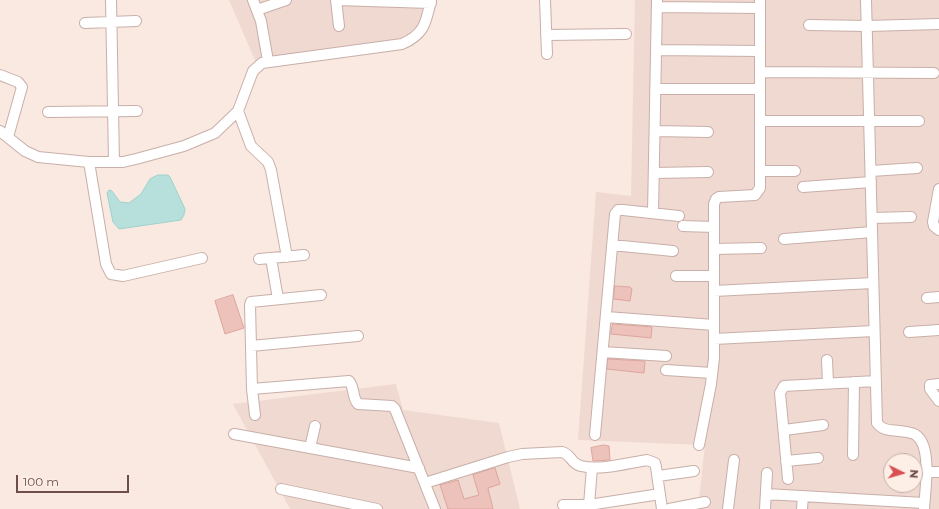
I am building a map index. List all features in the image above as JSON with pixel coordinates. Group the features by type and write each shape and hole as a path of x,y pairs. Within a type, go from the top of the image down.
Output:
{"street":[{"path":"111,0 114,162"},
{"path":"253,0 265,35 268,61"},
{"path":"257,10 286,0"},
{"path":"0,75 18,82 22,87 3,134 33,156 89,162 114,162 136,159 198,142 214,133 238,111 253,71 268,61 402,44 419,35 426,22 431,1 336,0 339,26"},
{"path":"545,0 547,54"},
{"path":"766,494 839,498 880,505 924,506 926,472 922,441 916,435 908,432 880,428 877,423 866,0"},
{"path":"653,213 657,4 760,4 760,188 756,195 719,197 716,199 714,204 714,339 712,373 699,445"},
{"path":"85,22 136,21"},
{"path":"809,25 867,26 939,24"},
{"path":"546,35 626,34"},
{"path":"656,50 760,51"},
{"path":"760,72 934,73"},
{"path":"655,90 760,90"},
{"path":"48,112 137,111"},
{"path":"238,111 251,146 268,162 271,170 287,257"},
{"path":"760,121 919,121"},
{"path":"655,131 708,132"},
{"path":"89,162 106,264 111,274 123,276 202,258"},
{"path":"803,187 917,168"},
{"path":"760,171 795,171"},
{"path":"654,173 708,172"},
{"path":"939,193 933,222 934,226 939,230"},
{"path":"595,435 614,218 618,210 679,216"},
{"path":"872,218 911,217"},
{"path":"683,226 714,228"},
{"path":"784,239 872,232"},
{"path":"612,245 673,252"},
{"path":"714,249 761,248"},
{"path":"259,259 304,255"},
{"path":"271,258 278,299"},
{"path":"676,276 714,276"},
{"path":"714,292 873,283"},
{"path":"255,415 252,389 251,302 321,295"},
{"path":"927,298 939,297"},
{"path":"606,317 714,325"},
{"path":"909,332 939,330"},
{"path":"714,339 874,331"},
{"path":"251,346 358,336"},
{"path":"603,352 666,356"},
{"path":"827,360 828,383"},
{"path":"666,370 712,373"},
{"path":"252,389 349,381 352,384 355,401 358,404 388,404 395,409 435,509"},
{"path":"788,479 780,393 784,386 876,381"},
{"path":"853,455 854,382"},
{"path":"939,384 930,385 930,389 939,401"},
{"path":"784,430 823,425"},
{"path":"310,448 315,426"},
{"path":"234,434 419,468"},
{"path":"425,483 522,454 562,452 566,453 575,464 592,468 648,460 655,462 662,509"},
{"path":"786,461 818,458"},
{"path":"728,509 734,460"},
{"path":"589,505 592,468"},
{"path":"658,476 694,471"},
{"path":"926,472 939,472"},
{"path":"764,509 767,473"},
{"path":"281,489 378,509"},
{"path":"563,505 589,505 660,494"},
{"path":"802,509 803,496"},
{"path":"838,509 839,498"},
{"path":"669,509 705,502"}],"shaded area":[{"path":"229,0 428,0 420,40 257,65"},
{"path":"635,0 939,0 939,509 698,509 705,445 578,440 596,192 631,196"},
{"path":"396,384 403,410 499,423 520,509 290,509 233,404"}],"water":[{"path":"158,175 168,175 170,177 185,209 181,220 119,229 113,222 107,193 109,190 112,191 120,202 129,203 141,194 150,179"}],"building":[{"path":"615,286 630,287 632,289 630,301 614,299"},
{"path":"233,295 244,328 225,334 215,301"},
{"path":"613,324 652,327 651,338 611,334"},
{"path":"608,359 645,361 644,373 607,369"},
{"path":"604,445 609,446 610,460 593,461 591,448"},
{"path":"495,468 500,484 488,488 493,509 448,509 440,485 458,480 464,499 479,495 473,475"}]}
